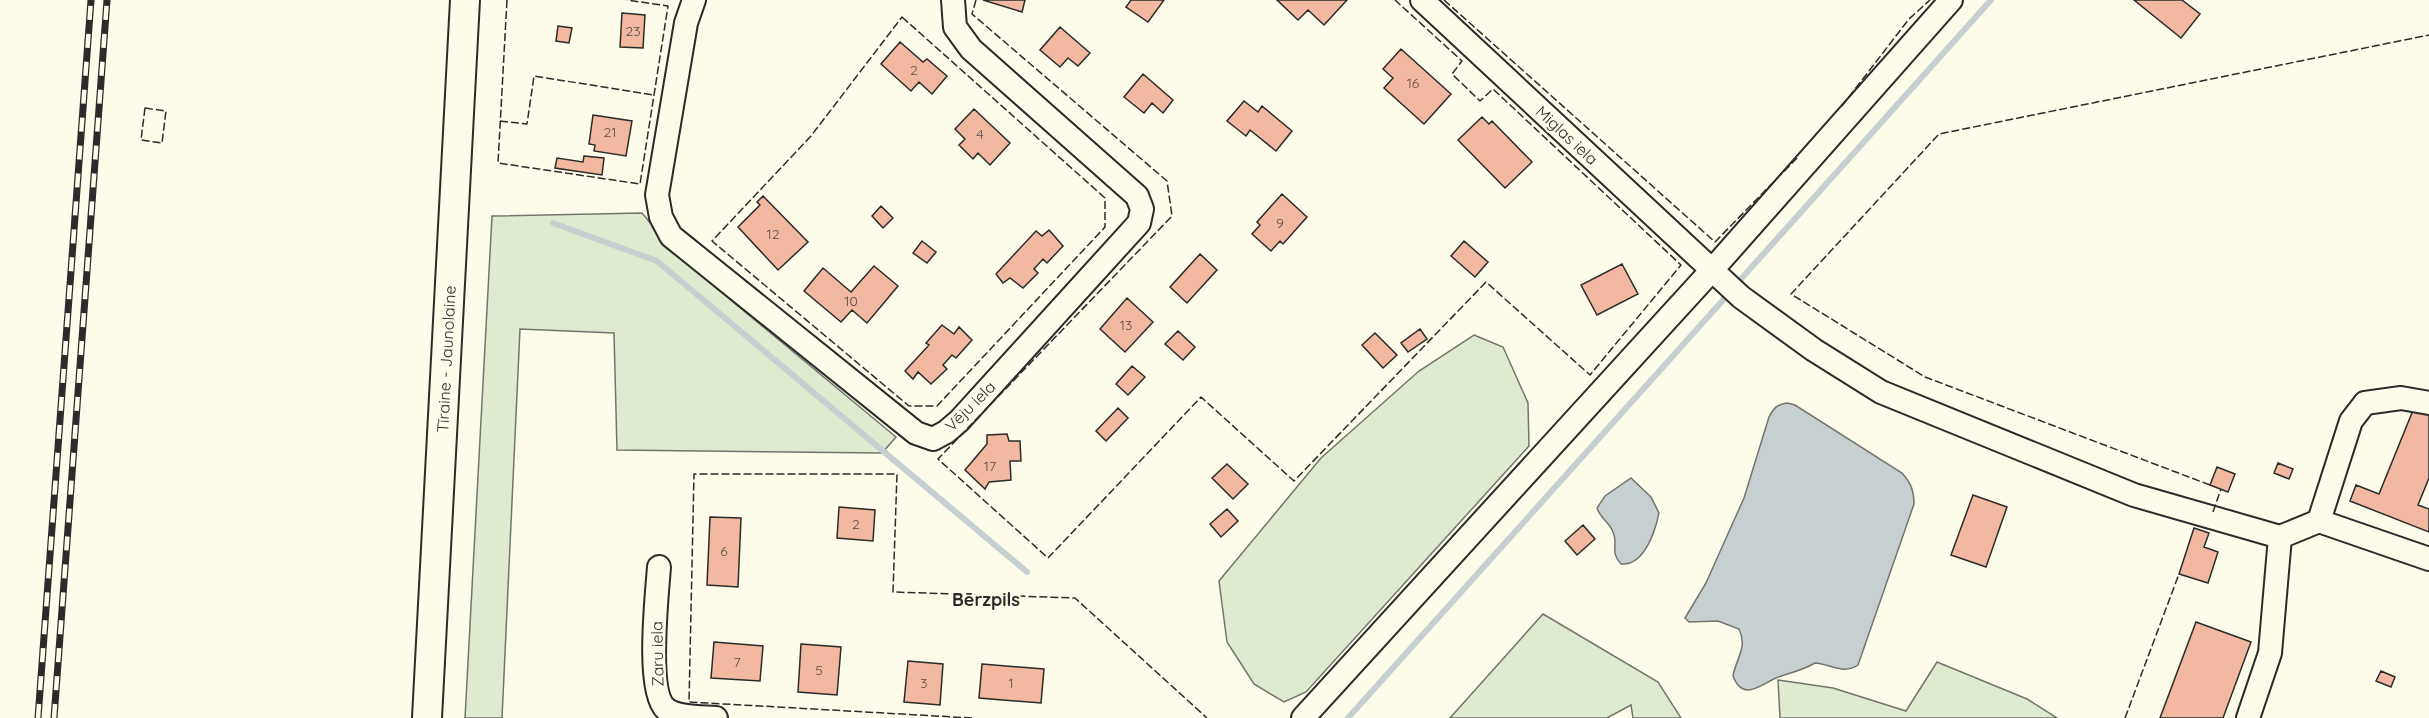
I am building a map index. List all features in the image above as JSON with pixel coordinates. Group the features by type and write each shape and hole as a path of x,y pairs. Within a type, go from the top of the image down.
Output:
{"main road":[{"name":"Tīraine - Jaunolaine","path":"427,718 465,0"}],"street":[{"name":"Vēju iela","path":"694,0 686,23 657,195 661,217 671,236 916,433 933,439 946,432 983,395 1139,223 1142,209 1137,196 971,49 955,27 953,0"},
{"name":"Miglas iela","path":"1422,0 1740,297 1814,350 1881,392 2134,495 2280,537"},
{"path":"1303,718 1712,270 1951,0"},
{"path":"2319,521 2351,421 2365,404 2401,398 2429,403"},
{"path":"2248,718 2270,653 2280,537 2319,521 2429,559"},
{"name":"Zaru iela","path":"659,567 654,649 656,691 665,709 679,715 705,717"}],"green space":[{"path":"642,213 679,257 896,437 882,453 617,450 614,333 520,329 502,718 465,718 492,216"},
{"path":"1474,335 1503,347 1528,403 1529,446 1306,692 1284,702 1254,684 1227,642 1219,581 1321,458 1419,371"},
{"path":"1543,614 1658,682 1681,718 1633,718 1631,705 1607,718 1450,718"},
{"path":"1937,662 2027,699 2057,718 1780,718 1778,680 1833,688 1906,711"}],"shaded area":[{"path":"1787,403 1795,405 1902,473 1911,487 1914,504 1858,665 1842,669 1815,663 1747,690 1737,684 1733,676 1742,647 1739,629 1718,621 1689,622 1685,618 1706,583 1744,498 1769,417 1776,407"},
{"path":"1631,478 1651,497 1659,513 1655,529 1642,554 1636,560 1621,564 1615,552 1613,532 1597,508 1605,496"}],"building":[{"path":"983,0 1025,0 1022,12"},
{"path":"1131,0 1164,0 1148,22 1126,7"},
{"path":"1277,0 1347,0 1324,25 1308,10 1298,20"},
{"path":"2134,0 2182,0 2200,14 2181,38"},
{"path":"622,13 645,15 643,48 620,47"},
{"path":"558,26 572,28 569,43 556,41"},
{"path":"1060,27 1090,53 1078,66 1068,58 1060,67 1040,50"},
{"path":"900,42 923,62 927,59 947,76 932,94 919,82 911,91 881,64"},
{"path":"1401,49 1451,94 1424,124 1384,88 1393,78 1383,69"},
{"path":"1143,74 1173,100 1163,113 1152,103 1144,113 1124,97"},
{"path":"1244,101 1258,112 1262,106 1292,131 1276,151 1250,130 1246,136 1227,121"},
{"path":"974,109 1010,143 990,165 978,153 973,159 959,145 965,139 955,129"},
{"path":"593,115 632,121 626,156 594,151 595,145 589,144"},
{"path":"1482,117 1489,124 1492,121 1532,162 1505,188 1458,140"},
{"path":"584,156 604,158 602,175 555,168 557,158 583,162"},
{"path":"1282,194 1307,217 1283,244 1280,241 1271,251 1252,234 1260,225 1257,222"},
{"path":"763,196 808,242 778,270 738,227 760,205 757,202"},
{"path":"881,206 893,218 883,228 872,216"},
{"path":"1049,230 1063,246 1047,263 1043,259 1034,269 1038,273 1023,288 1010,278 1003,283 996,274 1036,231 1042,236"},
{"path":"922,241 936,252 927,263 913,253"},
{"path":"1464,241 1488,262 1475,277 1451,256"},
{"path":"1200,254 1217,270 1187,303 1170,287"},
{"path":"1622,264 1638,294 1597,315 1581,285"},
{"path":"874,266 898,286 867,323 852,310 841,322 804,291 823,268 851,292"},
{"path":"1127,298 1153,322 1125,352 1100,329"},
{"path":"942,325 954,334 959,327 972,340 956,358 952,355 943,365 947,369 931,384 918,372 913,379 905,371 929,345 926,343"},
{"path":"1420,329 1427,339 1408,352 1401,343"},
{"path":"1178,331 1195,347 1183,360 1165,344"},
{"path":"1375,333 1397,355 1383,368 1362,345"},
{"path":"1132,366 1145,377 1128,395 1116,384"},
{"path":"2416,403 2429,408 2429,478 2418,505 2429,509 2429,532 2350,501 2356,485 2379,494"},
{"path":"1118,408 1128,418 1106,441 1096,431"},
{"path":"1007,434 1009,441 1020,441 1021,461 1010,461 1011,480 989,482 985,489 965,470 987,444 987,435"},
{"path":"2278,463 2293,469 2289,479 2274,473"},
{"path":"1227,464 1248,484 1233,499 1212,478"},
{"path":"2217,467 2235,474 2228,492 2210,485"},
{"path":"1973,495 2007,507 1986,567 1951,555"},
{"path":"839,507 875,510 873,541 837,538"},
{"path":"1227,509 1238,521 1221,537 1210,524"},
{"path":"710,517 741,518 738,587 707,585"},
{"path":"1583,525 1595,539 1577,555 1565,541"},
{"path":"2194,528 2209,533 2204,547 2218,552 2208,583 2179,574"},
{"path":"2196,622 2251,642 2223,718 2160,718"},
{"path":"714,642 763,646 760,681 711,678"},
{"path":"801,644 841,647 837,695 798,692"},
{"path":"908,661 943,664 940,705 904,702"},
{"path":"982,664 1044,669 1041,703 979,698"},
{"path":"2381,671 2395,677 2391,687 2376,681"}],"waterway":[{"path":"1741,279 1991,0"},
{"path":"553,223 657,261 1027,572"},
{"path":"1348,718 1724,299"}],"railway":[{"path":"38,718 91,0"},
{"path":"54,718 107,0"}],"fence":[{"path":"507,0 498,163 640,184 668,6 627,0"},
{"path":"976,0 972,14 1167,181 1172,216 938,459 1048,558 1201,397 1294,481 1486,282 1590,375 1681,265 1493,89 1480,101 1452,74 1462,61 1395,0"},
{"path":"1444,0 1715,242 1797,158"},
{"path":"1842,106 1909,19 1930,0"},
{"path":"902,17 1105,198 1105,227 937,406 909,406 712,241 811,136 902,17"},
{"path":"2210,485 1925,377 1791,294 1939,134 2429,35"},
{"path":"500,121 527,124 534,76 654,95"},
{"path":"145,108 166,111 162,143 141,140 145,108"},
{"path":"972,718 689,702 694,474 897,474 893,592 1075,598 1207,718"},
{"path":"2213,512 2221,489"},
{"path":"2125,718 2179,574"}],"district":[{"name":"Bērzpils","path":"986,600"}]}
